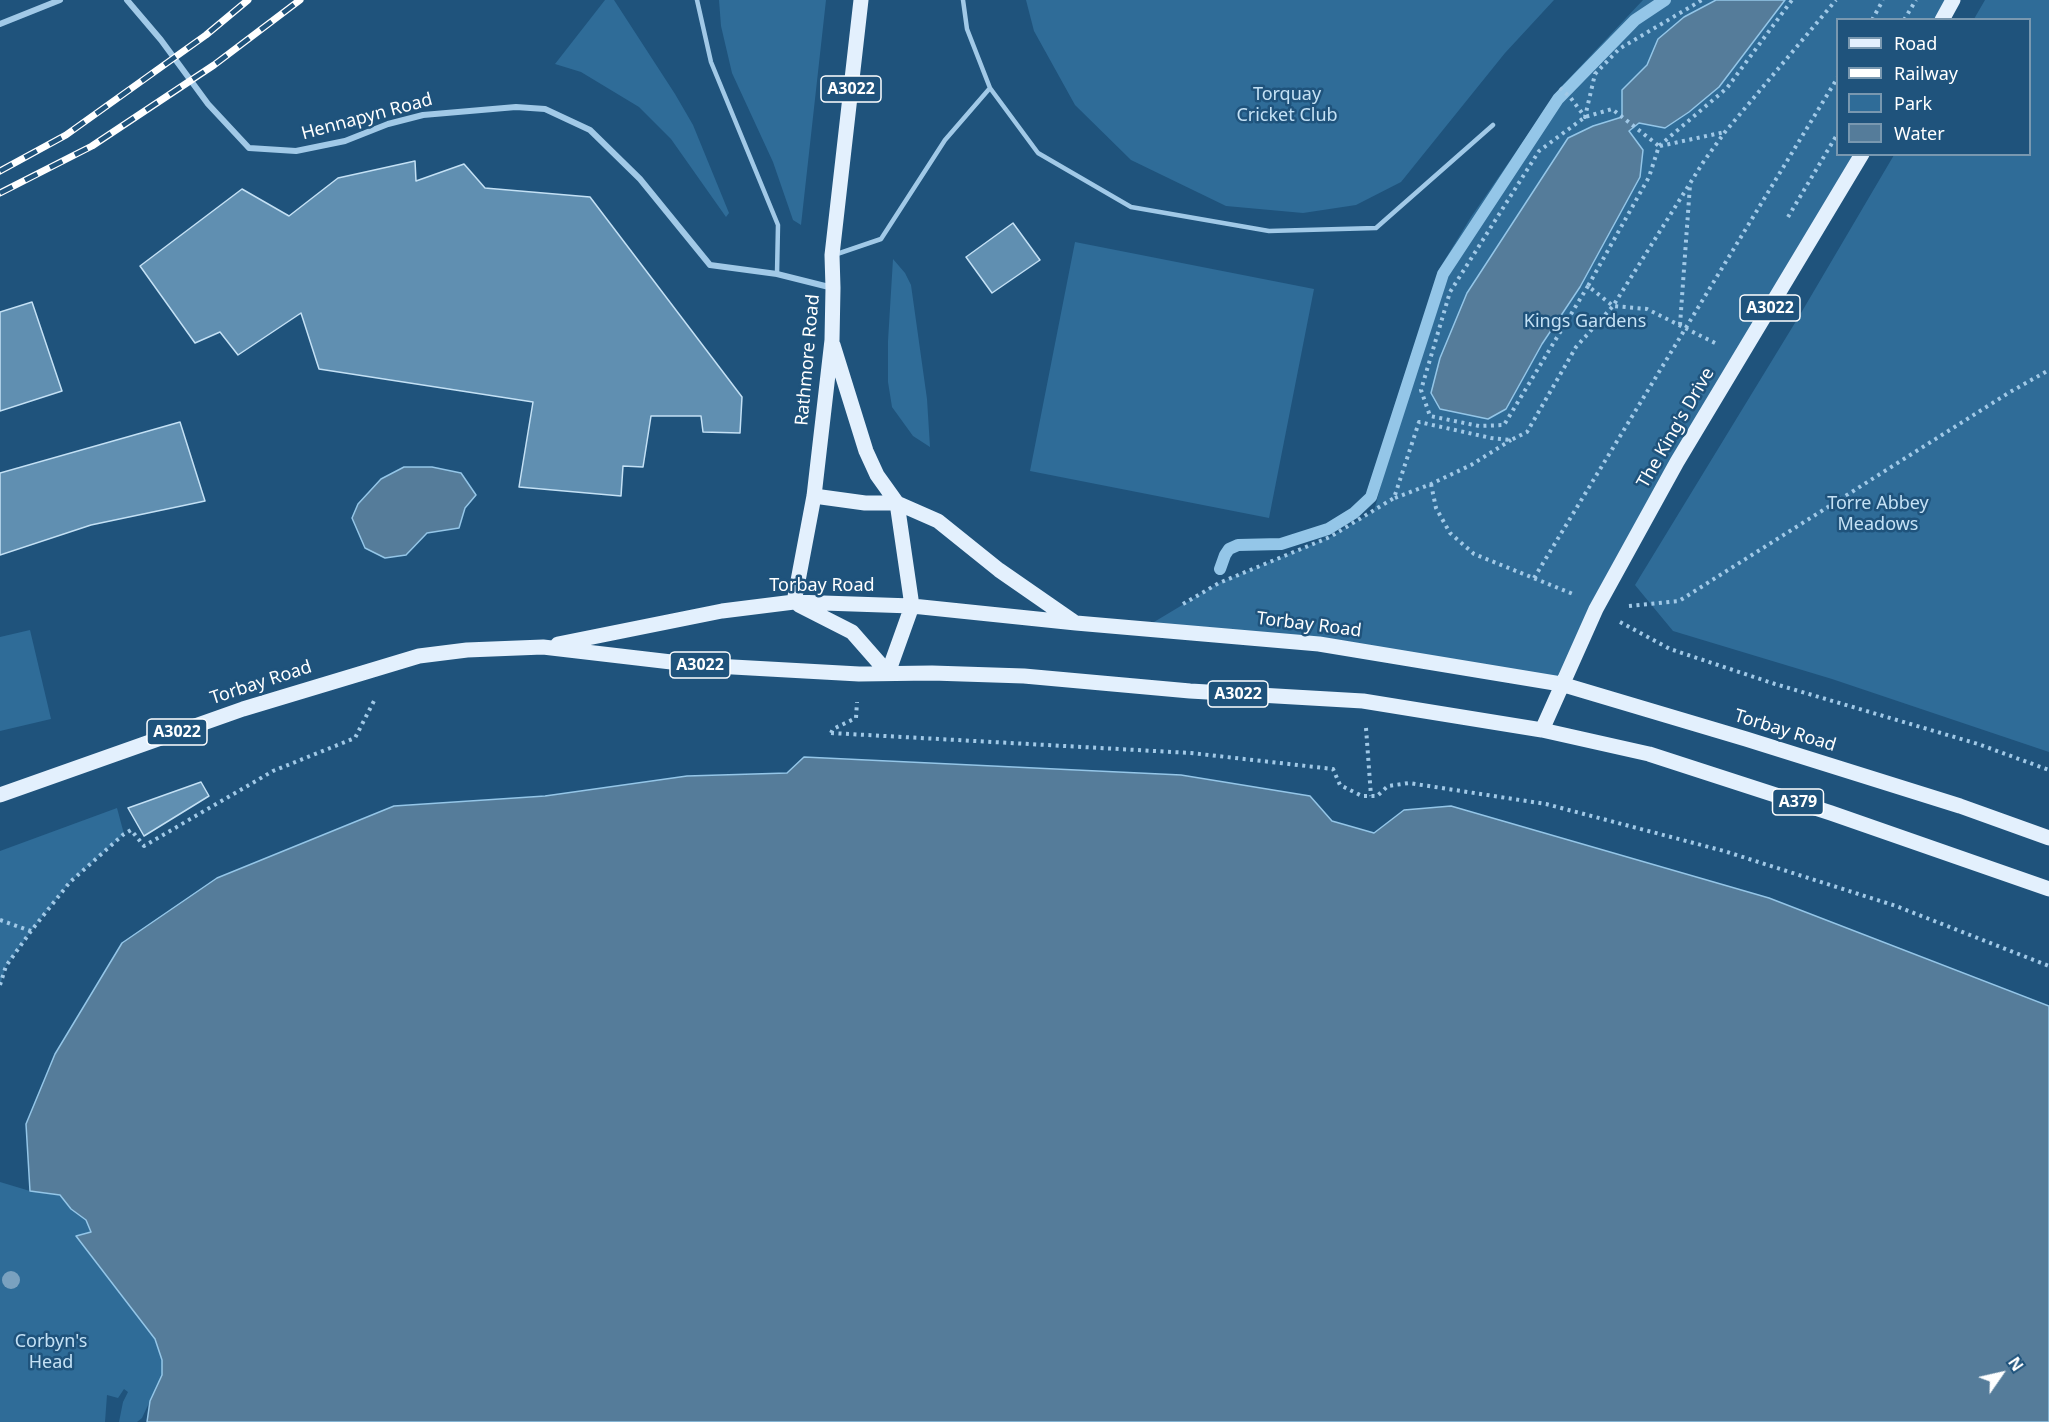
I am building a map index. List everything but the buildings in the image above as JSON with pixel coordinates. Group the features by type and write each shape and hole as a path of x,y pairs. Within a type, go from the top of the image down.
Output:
{"main road":[{"name":"Rathmore Road","path":"794,602 814,496 832,340 832,255 861,0"},
{"path":"1942,18 1953,0"},
{"name":"The King's Drive","path":"1542,730 1596,609 1677,462 1861,156"},
{"name":"A3022","path":"832,340 866,451 877,476 897,503 912,606 888,674"},
{"path":"814,496 866,503 897,503 938,520 999,570 1076,624"},
{"path":"794,602 852,632 888,674"},
{"name":"Torbay Road","path":"543,647 722,611 794,602 912,606 1076,624 1318,644 1561,684 1960,806 2049,838"},
{"name":"Torbay Road","path":"0,795 243,709 392,663 419,656 467,650 543,647 697,665 859,674 932,673 1024,676 1190,691 1363,701 1542,730 1649,754 1831,813 2049,889"}],"street":[{"path":"0,24 60,0"},
{"name":"Hennapyn Road","path":"127,0 161,40 208,104 249,148 296,151 345,141 388,124 423,115 516,107 545,109 590,130 640,178 710,265 777,274 833,288"}],"lane":[{"path":"697,0 711,62 778,225 777,274"},
{"path":"963,0 967,29 990,88 1038,153 1131,207 1269,231 1376,228 1493,125"},
{"path":"832,255 881,239 945,140 990,88"}],"path":[{"path":"1585,117 1595,74 1620,49 1702,0"},
{"path":"1659,146 1612,109 1585,117 1539,151 1450,292 1420,390 1430,416 1479,426 1504,425 1588,286 1649,177 1659,146 1727,88 1792,0"},
{"path":"1144,628 1219,583 1330,537 1395,498 1471,465 1527,432 1576,347 1613,306 1725,132 1836,0"},
{"path":"1873,18 1883,0"},
{"path":"1905,18 1916,0"},
{"path":"1534,578 1836,80"},
{"path":"1560,89 1570,97 1585,117"},
{"path":"1659,146 1725,132"},
{"path":"1680,325 1690,184"},
{"path":"1588,286 1613,306 1647,309 1715,343"},
{"path":"1596,609 1679,601 2010,392 2049,370"},
{"path":"1395,498 1419,422 1491,438 1511,440"},
{"path":"1431,484 1436,508 1450,533 1474,554 1576,595"},
{"path":"1596,609 1670,649 1786,687 1978,744 2049,770"},
{"path":"0,985 6,966 70,882 124,834 131,830 144,846 273,771 355,738 392,663"},
{"path":"859,674 856,718 833,729 831,733 1191,753 1333,769 1340,785 1362,796 1377,796 1388,786 1409,783 1546,804 1724,851 1896,906 2049,966"},
{"path":"1363,701 1371,796"},
{"path":"0,920 31,931"}],"green space":[{"path":"605,0 614,0 693,125 729,213 726,217 671,139 639,107 581,72 555,64"},
{"path":"719,0 826,0 801,225 793,220 773,162 732,73 721,26"},
{"name":"Torquay Cricket Club","path":"1026,0 1554,0 1505,53 1401,182 1356,205 1303,213 1226,206 1131,160 1075,105 1034,31"},
{"name":"Kings Gardens","path":"1643,0 1953,0 1943,18 1836,18 1836,156 1861,156 1677,462 1561,684 1319,644 1144,628 1219,583 1330,537 1374,511 1438,271 1471,217 1560,88"},
{"name":"Torre Abbey Meadows","path":"1985,0 2049,0 2049,752 1832,679 1673,631 1635,585 1801,313 1893,156 2031,156 2031,18 1975,18"},
{"path":"1075,242 1314,289 1269,518 1030,471"},
{"path":"893,259 905,273 911,285 927,399 930,447 913,436 892,407 888,382 888,341"},
{"path":"30,630 51,719 0,731 0,637"},
{"path":"117,808 124,834 70,882 6,966 0,985 0,851"},
{"name":"Corbyn's Head","path":"0,1182 30,1191 60,1195 71,1209 86,1220 91,1232 76,1236 155,1339 162,1360 162,1375 142,1418 137,1422 119,1422 123,1402 128,1392 124,1389 118,1398 107,1395 105,1422 0,1422"}],"water":[{"path":"1716,0 1785,0 1719,87 1665,128 1639,123 1629,131 1643,150 1640,177 1580,287 1542,344 1506,409 1488,419 1440,409 1431,393 1440,358 1467,293 1568,138 1593,126 1622,117 1622,90 1647,65 1658,39 1684,17"},
{"path":"404,467 432,467 461,473 476,495 465,508 459,528 427,533 406,555 385,558 365,548 352,518 358,504 381,479"},
{"path":"804,757 1181,775 1310,796 1332,821 1374,833 1404,810 1451,806 1769,898 2049,1006 2049,1422 147,1422 150,1401 162,1375 162,1360 155,1339 76,1236 91,1232 86,1220 71,1209 60,1195 30,1191 26,1124 55,1054 122,943 217,878 394,806 545,796 687,776 787,773"}],"waterway":[{"path":"1220,569 1229,549 1238,545 1281,544 1328,529 1354,513 1371,497 1443,274 1558,99 1635,20 1665,0"}],"railway":[{"path":"0,171 66,135 206,35 248,0"},
{"path":"0,193 92,146 214,65 300,0"}]}
